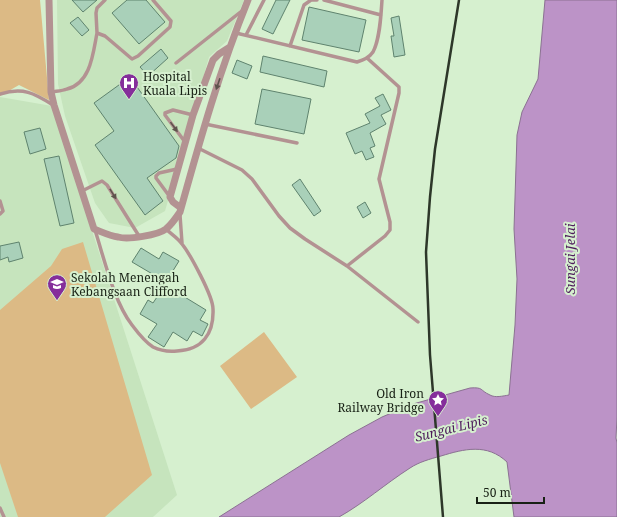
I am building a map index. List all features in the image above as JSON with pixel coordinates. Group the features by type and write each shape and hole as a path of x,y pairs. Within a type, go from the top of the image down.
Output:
{"street":[{"path":"49,0 51,92 54,105 94,228 118,238 160,232 166,229 181,210 204,124 248,0"},
{"path":"181,210 170,197 193,115 213,60 218,54 230,48"}],"lane":[{"path":"51,92 68,89 77,85 89,68 96,33 97,8 105,0"},
{"path":"96,33 105,36 132,59 138,56 172,24 153,0"},
{"path":"246,35 264,0"},
{"path":"290,46 304,6 311,0 317,0"},
{"path":"324,0 381,15"},
{"path":"236,33 357,62 367,58 373,52 378,37 382,0"},
{"path":"176,63 245,8"},
{"path":"347,266 385,236 390,230 390,222 378,179 400,93 399,87 367,58"},
{"path":"0,94 24,91 54,105"},
{"path":"185,142 165,113 173,110 193,115"},
{"path":"204,124 297,143"},
{"path":"197,148 242,170 252,179 279,216 290,228 347,266 418,322"},
{"path":"170,197 156,176 159,173 177,169"},
{"path":"82,191 102,181 107,185 139,236"},
{"path":"0,201 3,211 0,214"},
{"path":"181,210 182,243"},
{"path":"94,228 118,298 125,314 132,324 152,346 166,352 189,350 200,345 206,337 212,322 213,309 202,278 182,243 166,229"},
{"path":"0,508 4,517"}],"shaded area":[{"path":"0,0 40,0 49,100 19,85 0,96"},
{"name":"Hospital Kuala Lipis","path":"57,0 244,0 227,41 209,57 165,211 135,228 109,223 95,203 65,116 58,84"},
{"name":"Sekolah Menengah Kebangsaan Clifford","path":"0,97 52,106 177,495 153,517 0,517"},
{"name":"Sekolah Menengah Kebangsaan Clifford","path":"83,242 152,475 105,517 18,517 0,463 0,310 51,266 62,249"},
{"path":"264,332 297,377 251,409 220,366"}],"water":[{"path":"545,0 617,0 617,517 514,517 507,462 491,452 475,449 450,453 417,464 339,517 219,517 349,435 382,417 413,404 470,388 480,388 492,396 509,395 517,279 514,229 517,135 522,112 538,79"}],"building":[{"path":"72,0 97,0 83,12"},
{"path":"127,0 146,0 165,22 139,44 112,13"},
{"path":"276,0 290,0 273,34 262,29"},
{"path":"309,7 366,20 359,52 302,40"},
{"path":"399,16 405,55 394,57 391,36 394,36 391,18"},
{"path":"78,17 89,30 82,36 70,23"},
{"path":"161,49 168,58 148,76 140,67"},
{"path":"263,56 327,71 324,87 260,72"},
{"path":"237,60 252,66 247,79 232,73"},
{"path":"130,77 179,146 176,158 147,178 163,201 145,215 95,145 114,131 94,103"},
{"path":"262,89 311,99 304,134 255,124"},
{"path":"383,94 391,110 381,115 386,124 370,133 375,146 370,148 374,157 366,160 362,151 355,154 346,133 370,123 365,114 380,106 375,98"},
{"path":"40,128 46,149 30,154 24,132"},
{"path":"59,156 74,223 60,226 44,159"},
{"path":"300,179 321,211 314,216 292,185"},
{"path":"365,202 371,213 363,218 357,207"},
{"path":"19,242 23,258 9,262 8,257 0,260 0,246"},
{"path":"141,248 159,259 163,252 179,261 166,282 132,262"},
{"path":"165,285 206,310 200,320 208,324 202,336 193,331 187,341 173,332 164,347 148,337 157,324 140,314 148,300 153,303"}],"railway":[{"path":"443,517 430,355 426,252 435,149 459,0"}],"place":[{"name":"Hospital Kuala Lipis","path":"129,100"},
{"name":"Sekolah Menengah Kebangsaan Clifford","path":"57,301"},
{"name":"Old Iron Railway Bridge","path":"438,417"}],"water label":[{"name":"Sungai Jelai","path":"570,259"},
{"name":"Sungai Lipis","path":"451,428"}]}
